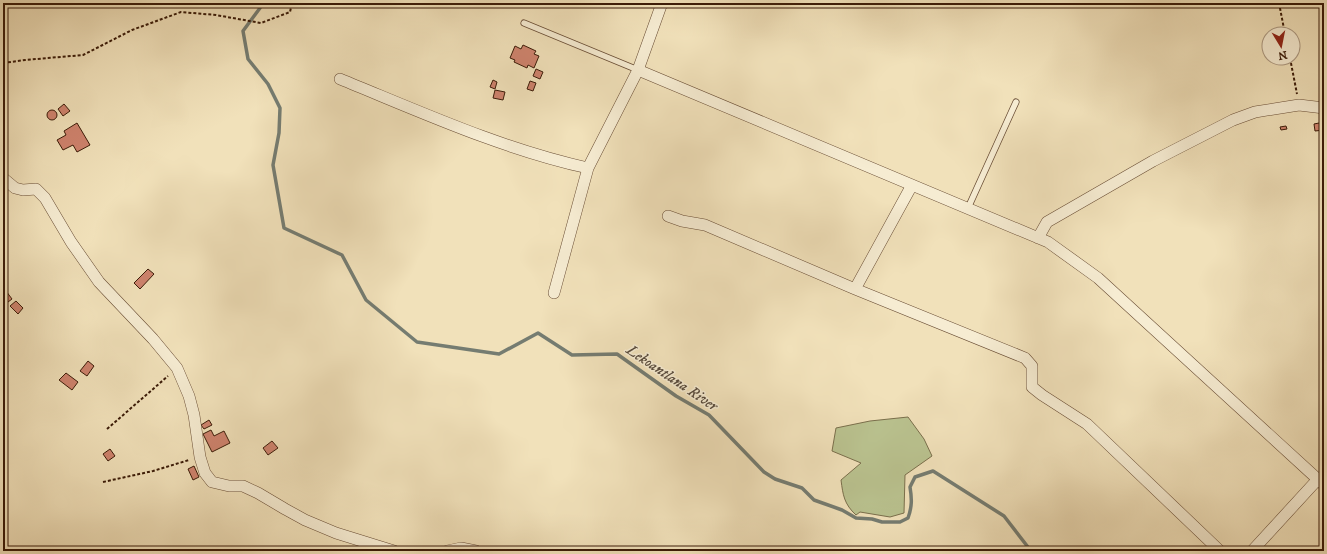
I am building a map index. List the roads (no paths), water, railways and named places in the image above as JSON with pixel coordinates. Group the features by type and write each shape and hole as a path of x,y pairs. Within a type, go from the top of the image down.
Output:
{"street":[{"path":"554,293 588,168 638,70 662,3"},
{"path":"638,70 1048,242 1098,278 1321,482 1252,551"},
{"path":"340,79 467,131 558,161 588,168"},
{"path":"1038,238 1047,222 1153,161 1233,120 1255,112 1299,105 1324,108"},
{"path":"3,178 15,188 23,190 36,189 45,198 71,242 99,282 177,368 189,396 194,415 200,457 205,473 212,482 229,486 243,486 258,493 285,510 330,530 394,551"},
{"path":"855,289 912,185"},
{"path":"668,216 682,221 705,225 855,289 1025,358 1032,366 1032,387 1087,424 1220,551"},
{"path":"447,551 460,548 476,551"}],"lane":[{"path":"524,23 638,70"},
{"path":"968,208 1016,102"}],"waterway":[{"name":"Lekoantlana River","path":"257,3 260,8 243,31 248,59 268,84 280,108 279,133 273,165 284,228 342,255 366,300 417,342 499,354 538,333 572,355 617,354 676,396 709,415 764,472 775,479 802,488 814,500 842,510 856,518 872,519 882,522 900,522 908,518 911,503 910,487 915,477 933,471 1004,516 1031,551"}]}
